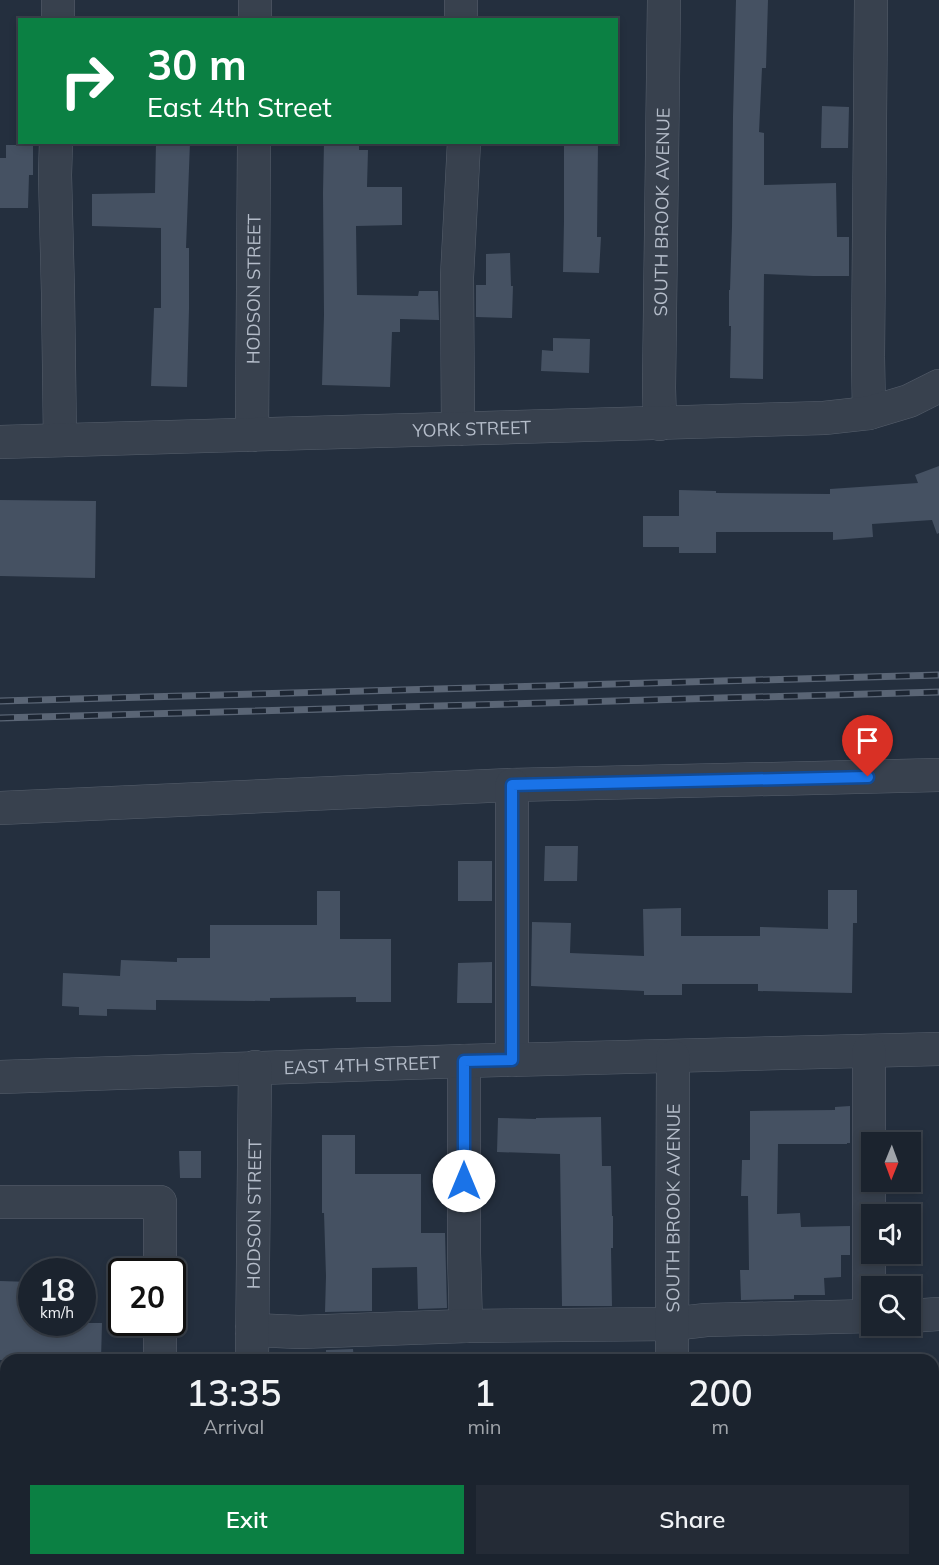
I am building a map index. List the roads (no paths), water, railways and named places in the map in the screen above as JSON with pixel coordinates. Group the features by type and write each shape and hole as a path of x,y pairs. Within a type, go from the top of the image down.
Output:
{"street":[{"path":"58,0 58,18"},
{"path":"255,0 255,18"},
{"path":"461,0 461,18"},
{"name":"SOUTH BROOK AVENUE","path":"660,424 664,0"},
{"path":"869,413 871,0"},
{"path":"56,144 60,440"},
{"name":"HODSON STREET","path":"252,435 254,144"},
{"path":"458,429 457,277 464,144"},
{"name":"YORK STREET","path":"0,442 824,418 869,413 909,401 939,386"},
{"path":"0,808 512,785 939,775"},
{"path":"512,785 512,1060"},
{"name":"EAST 4TH STREET","path":"0,1077 464,1061 939,1049"},
{"path":"869,1051 870,1276"},
{"name":"SOUTH BROOK AVENUE","path":"672,1354 673,1057"},
{"path":"464,1061 466,1326"},
{"name":"HODSON STREET","path":"252,1346 255,1068"},
{"path":"0,1202 160,1202 160,1258"},
{"path":"921,1315 939,1314"},
{"path":"252,1346 298,1332 466,1326 672,1324 706,1320 861,1316"},
{"path":"160,1336 160,1354"}],"railway":[{"path":"0,701 939,675"},
{"path":"0,718 939,692"}]}
